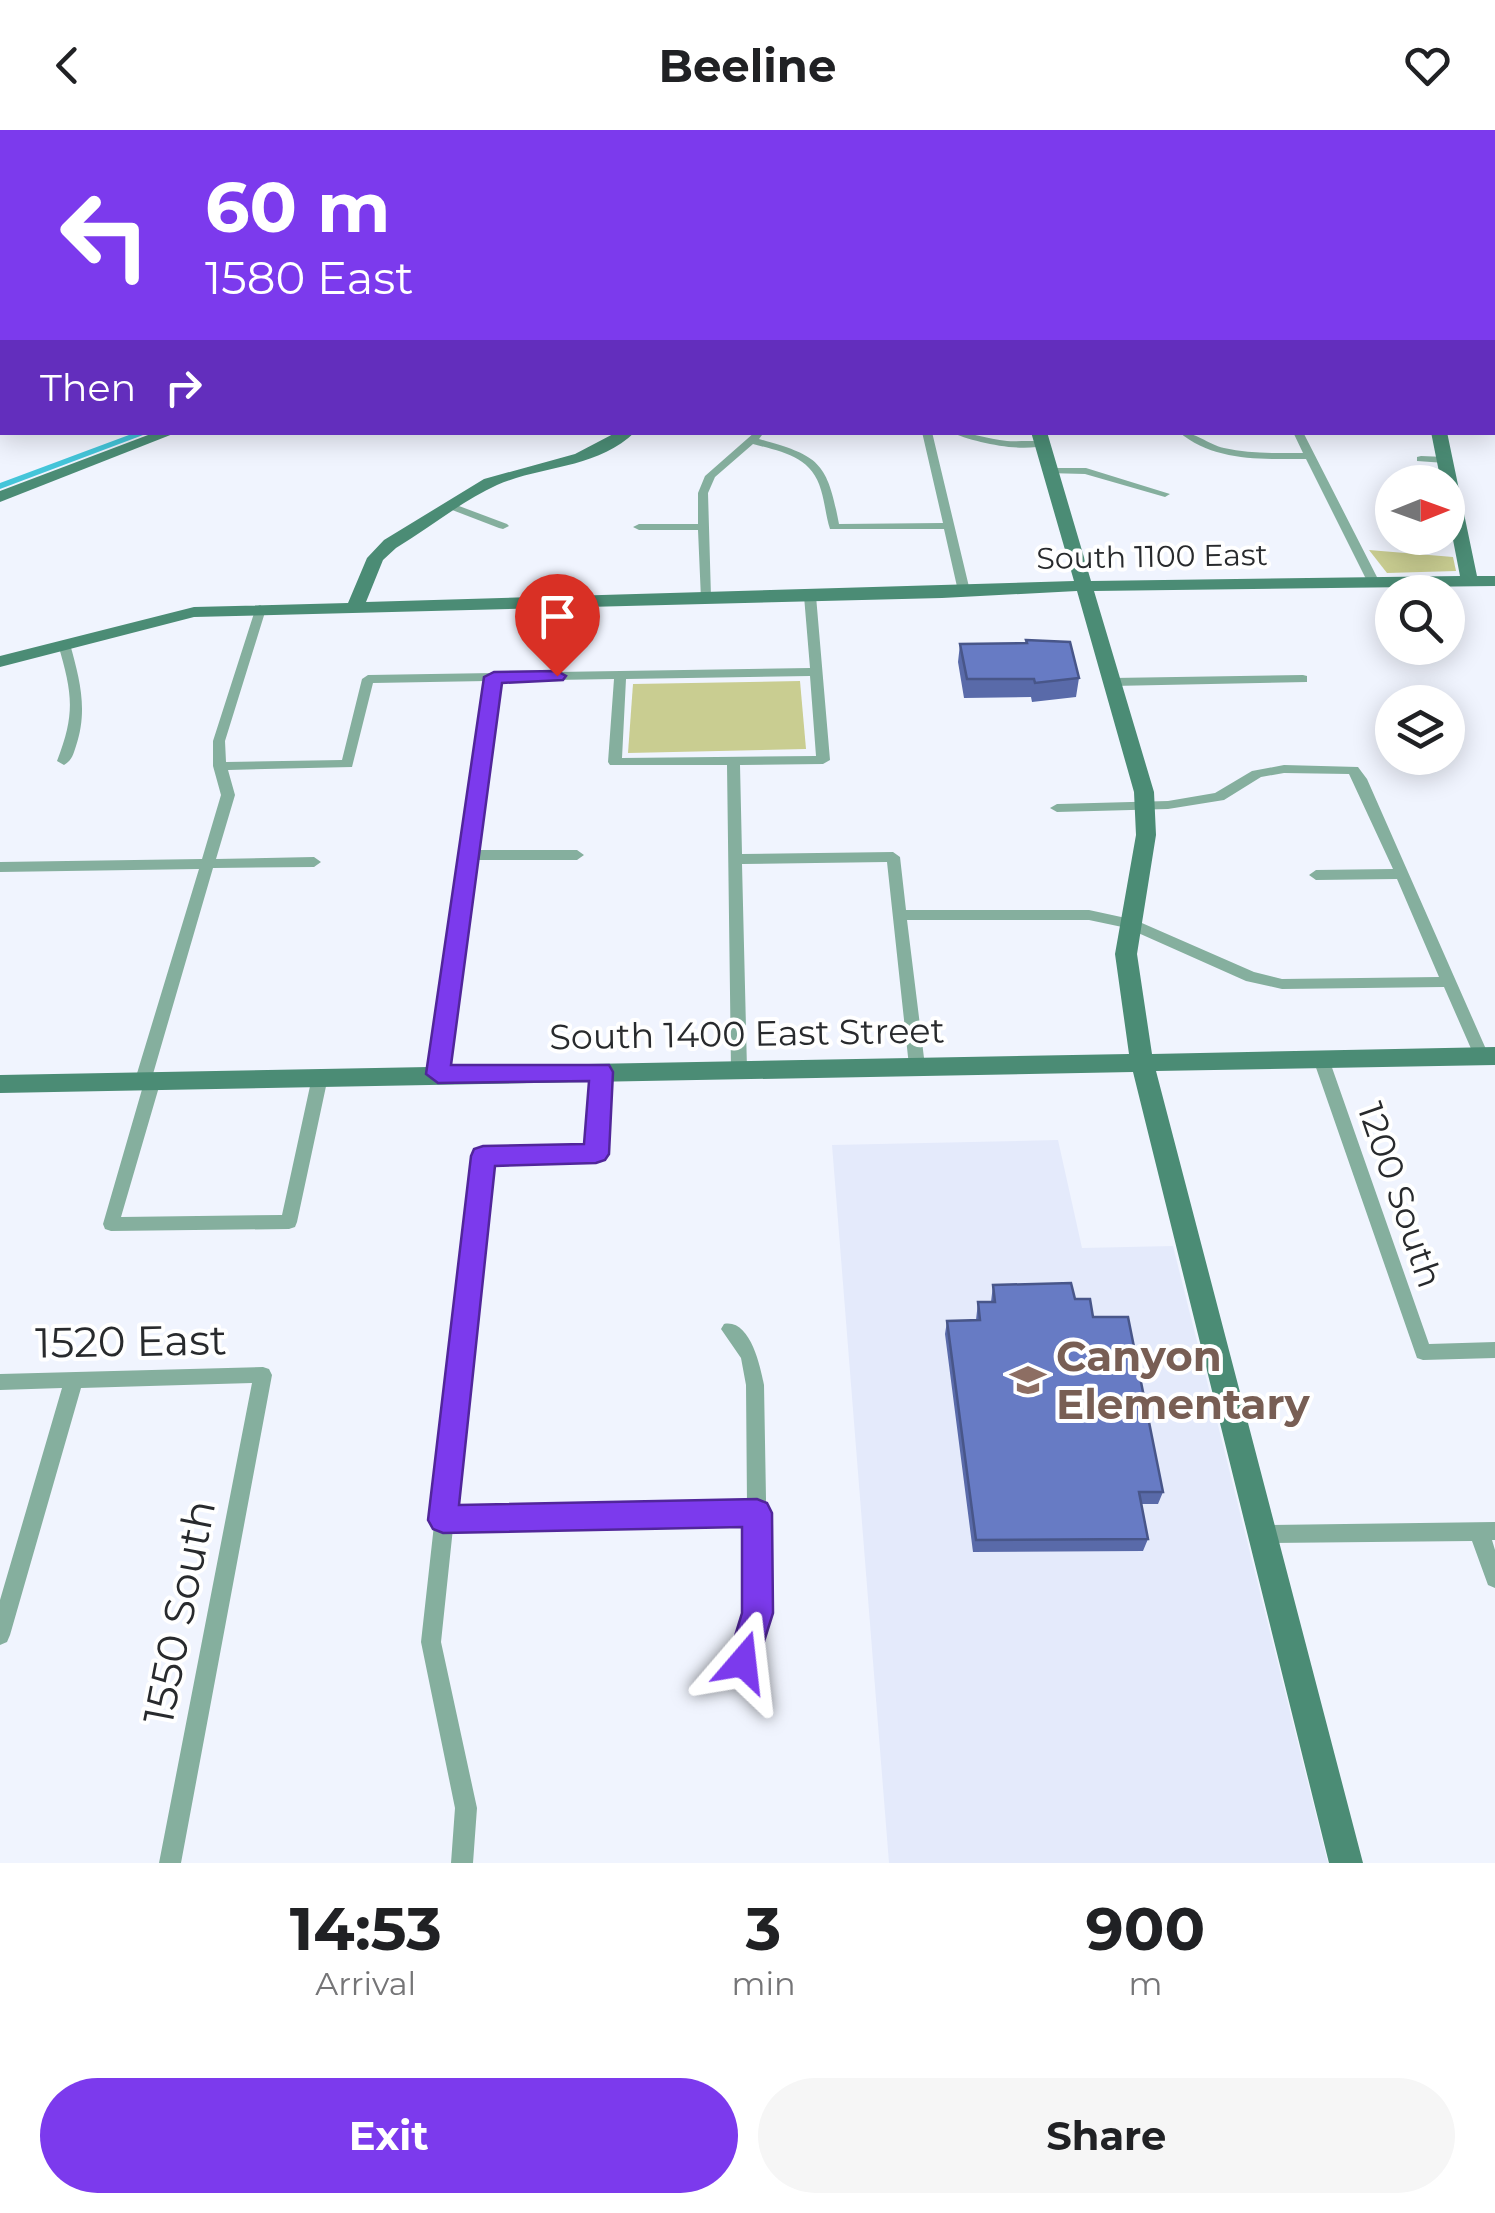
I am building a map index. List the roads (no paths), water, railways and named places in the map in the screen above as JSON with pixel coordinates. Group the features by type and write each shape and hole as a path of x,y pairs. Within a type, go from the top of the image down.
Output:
{"street":[{"path":"0,498 162,435"},
{"path":"356,606 377,553 463,496 500,478 602,452 624,435"},
{"path":"928,435 964,591"},
{"path":"968,435 1006,444 1041,438 1087,586 1146,806 1145,862 1130,924 1127,977 1142,1062 1346,1863"},
{"path":"1188,435 1202,444 1259,456 1310,456"},
{"path":"1300,435 1368,573"},
{"path":"1440,435 1468,580"},
{"path":"705,598 703,493 710,476 756,436 822,461 834,527 948,526"},
{"path":"1421,459 1445,460"},
{"path":"1051,470 1086,470 1166,494"},
{"path":"451,506 503,526"},
{"path":"639,527 702,527"},
{"name":"South 1100 East","path":"0,662 194,612 964,591 1368,573 1495,581"},
{"path":"620,676 615,762 824,760 810,596"},
{"path":"260,609 219,741 220,766 228,795 111,1224 289,1222 320,1077"},
{"path":"64,644 80,707 79,725 64,761"},
{"path":"220,766 347,764 368,679 816,672"},
{"path":"438,1074 494,677"},
{"path":"1112,682 1303,679"},
{"path":"733,760 740,1069"},
{"path":"1057,808 1146,806 1219,797 1258,774 1284,768 1353,770 1448,982 1488,1056"},
{"path":"469,855 577,854"},
{"path":"736,859 893,857 917,1066"},
{"path":"0,867 314,862"},
{"path":"1316,875 1401,874"},
{"path":"899,915 1089,915 1130,924 1251,977 1282,984 1448,982"},
{"name":"South 1400 East Street","path":"0,1084 1488,1056"},
{"name":"1200 South","path":"1321,1059 1423,1352 1495,1350"},
{"path":"462,1863 466,1808 431,1642 483,1156 596,1154 601,1072"},
{"path":"730,1329 749,1355 755,1384 758,1613 743,1662"},
{"name":"1520 East","path":"0,1382 263,1375"},
{"name":"1550 South","path":"170,1863 263,1375"},
{"path":"0,1635 74,1380"},
{"path":"443,1520 757,1513"},
{"path":"1264,1534 1487,1532 1495,1578"}],"waterway":[{"path":"0,486 139,435"}],"place":[{"name":"Canyon Elementary","path":"1028,1380"}]}
